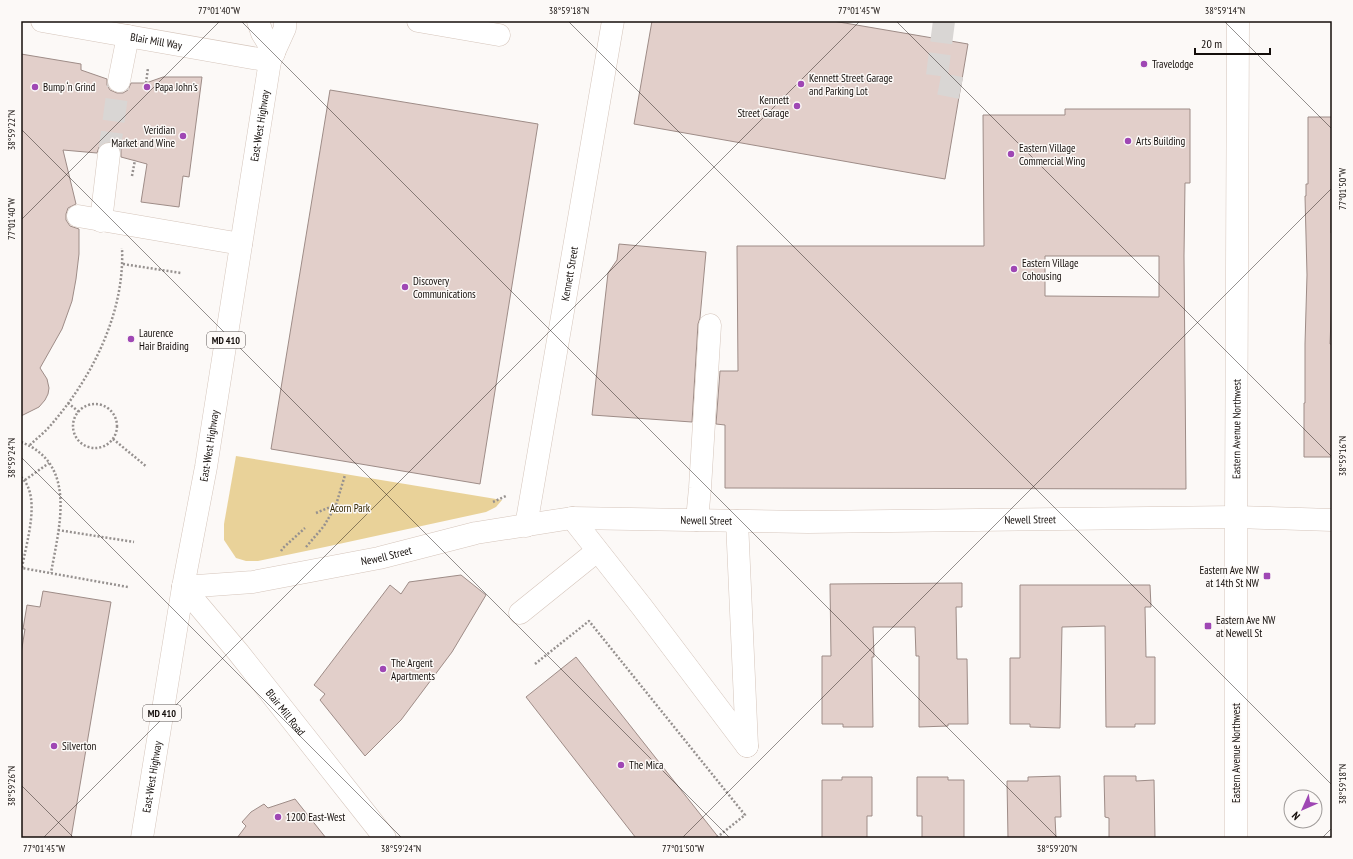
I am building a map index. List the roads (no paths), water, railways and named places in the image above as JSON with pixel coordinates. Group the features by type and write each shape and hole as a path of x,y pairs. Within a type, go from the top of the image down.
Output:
{"street":[{"name":"Blair Mill Way","path":"42,21 128,36 272,57"},
{"path":"258,21 272,57"},
{"name":"East-West Highway","path":"142,838 183,587 206,467 272,57 285,28 285,21"},
{"path":"418,21 499,35"},
{"name":"Kennett Street","path":"526,526 613,21"},
{"name":"Eastern Avenue Northwest","path":"1236,838 1238,21"},
{"path":"119,81 128,36"},
{"path":"101,221 109,154"},
{"path":"78,216 241,244"},
{"path":"697,520 710,325"},
{"name":"Newell Street","path":"183,587 260,580 379,558 476,533 572,518 808,522 1236,517 1332,520"},
{"path":"572,518 642,607 747,746 737,521"},
{"path":"520,613 598,551"},
{"name":"Blair Mill Road","path":"183,587 243,658 385,838"}],"tunnel":[{"path":"944,21 936,83 961,88"},
{"path":"109,154 119,81"}],"place":[{"name":"Travelodge","path":"1144,64"},
{"name":"Kennett Street Garage and Parking Lot","path":"801,84"},
{"name":"Bump ‘n Grind","path":"35,87"},
{"name":"Papa John's","path":"147,87"},
{"name":"Kennett Street Garage","path":"797,106"},
{"name":"Veridian Market and Wine","path":"183,136"},
{"name":"Arts Building","path":"1128,141"},
{"name":"Eastern Village Commercial Wing","path":"1011,154"},
{"name":"Eastern Village Cohousing","path":"1014,269"},
{"name":"Discovery Communications","path":"405,287"},
{"name":"Laurence Hair Braiding","path":"131,339"},
{"name":"Eastern Ave NW at 14th St NW","path":"1267,576"},
{"name":"Eastern Ave NW at Newell St","path":"1208,626"},
{"name":"The Argent Apartments","path":"383,669"},
{"name":"Silverton","path":"54,746"},
{"name":"The Mica","path":"621,765"},
{"name":"1200 East-West","path":"278,817"}],"park label":[{"name":"Acorn Park","path":"350,508"}]}
